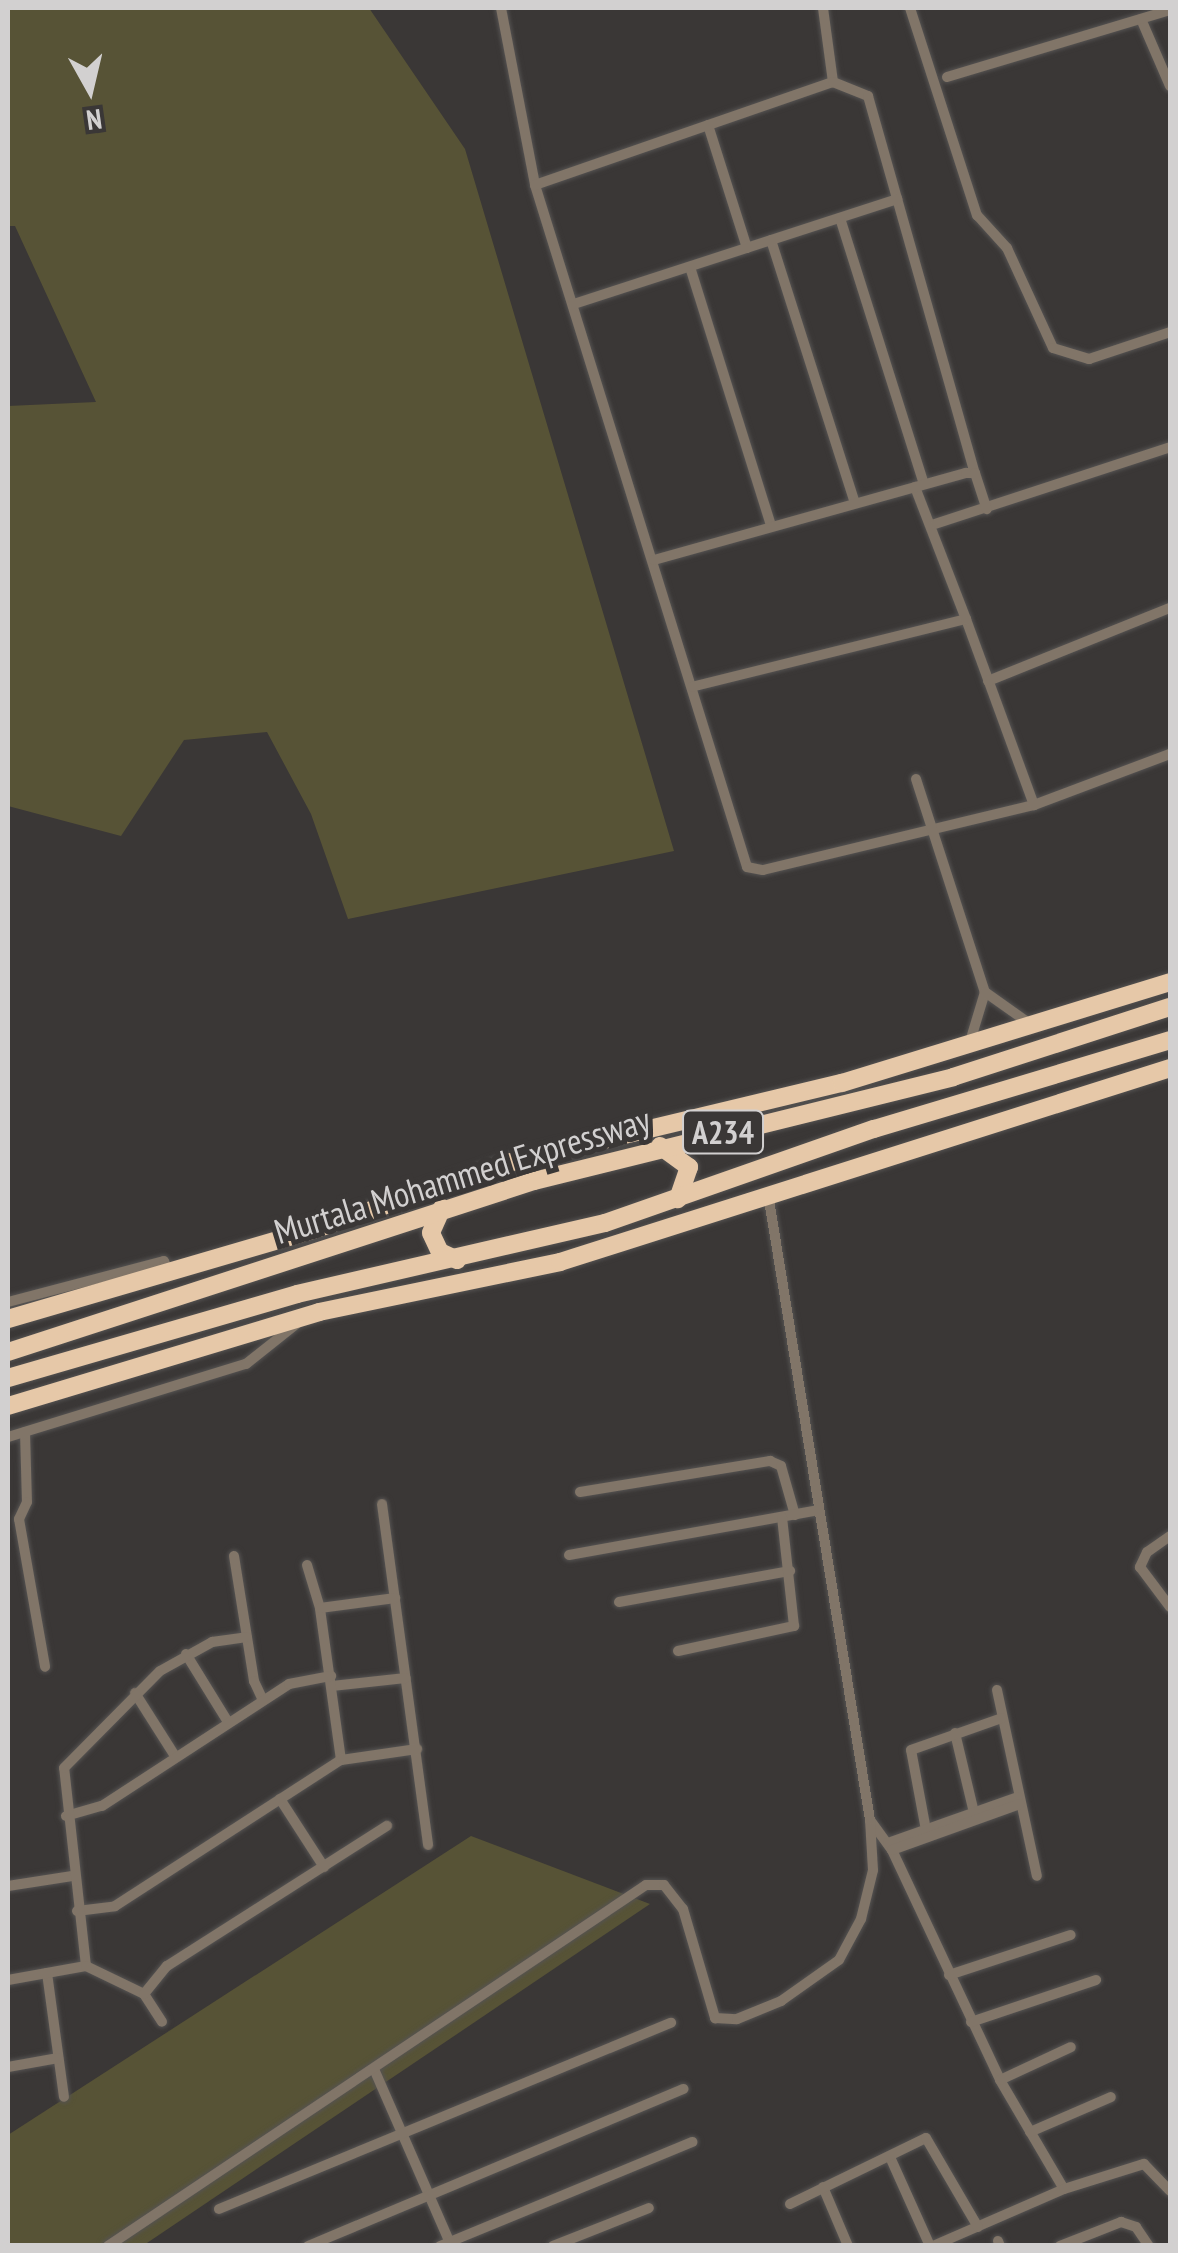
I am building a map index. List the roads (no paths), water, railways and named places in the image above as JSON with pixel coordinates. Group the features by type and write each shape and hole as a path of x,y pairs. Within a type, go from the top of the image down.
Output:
{"highway":[{"name":"Murtala Mohammed Expressway","path":"8,1319 525,1158 969,1046 1170,982"},
{"name":"Murtala Mohammed Expressway","path":"8,1352 442,1208 660,1146 953,1077 1170,1007"},
{"name":"Murtala Mohammed Expressway","path":"8,1378 336,1286 458,1260 678,1199 874,1129 1170,1040"},
{"path":"8,1406 306,1316 560,1262 1170,1068"},
{"path":"660,1146 688,1167 678,1199"},
{"path":"442,1208 431,1234 440,1252 458,1260"},
{"path":"306,1316 336,1286"},
{"path":"36,1397 128,1343"}],"street":[{"path":"501,8 535,185 746,867 763,870 1034,804 1170,754"},
{"path":"822,8 834,82"},
{"path":"910,8 977,215 1007,248 1024,299 1053,348 1089,358 1170,332"},
{"path":"948,76 1170,10"},
{"path":"1141,19 1170,86"},
{"path":"535,185 834,82 868,96 987,509"},
{"path":"708,125 747,248"},
{"path":"574,304 897,199"},
{"path":"840,218 920,486 1034,804"},
{"path":"771,240 855,503"},
{"path":"690,266 771,526"},
{"path":"935,524 1170,448"},
{"path":"654,560 975,473"},
{"path":"988,681 1170,608"},
{"path":"692,687 966,619"},
{"path":"916,780 936,829 985,992 969,1046"},
{"path":"985,992 1034,1027"},
{"path":"108,2246 646,1885 664,1885 683,1909 715,2018 737,2019 781,2001 839,1960 861,1919 872,1870 870,1820 768,1194"},
{"path":"8,1302 164,1261 168,1272"},
{"path":"8,1438 246,1364 306,1316"},
{"path":"25,1432 28,1502 20,1529 45,1667"},
{"path":"580,1492 770,1462 780,1466 795,1515"},
{"path":"382,1504 428,1845"},
{"path":"569,1555 819,1510"},
{"path":"678,1651 794,1626 782,1518"},
{"path":"8,1532 20,1529"},
{"path":"1170,1536 1147,1552 1140,1566 1170,1608"},
{"path":"234,1556 246,1637 264,1700"},
{"path":"307,1565 320,1608 341,1760"},
{"path":"619,1602 790,1570"},
{"path":"320,1608 395,1598"},
{"path":"86,1966 72,1876 64,1768 136,1693 186,1654 246,1637"},
{"path":"186,1654 228,1722"},
{"path":"66,1816 102,1806 297,1680 406,1678"},
{"path":"996,1690 1038,1876"},
{"path":"136,1693 175,1756"},
{"path":"926,1830 910,1754 955,1733 1002,1718"},
{"path":"955,1733 974,1812"},
{"path":"78,1911 115,1906 341,1760 417,1749"},
{"path":"280,1799 324,1867"},
{"path":"890,1847 1019,1800"},
{"path":"890,1847 974,1812 1019,1800"},
{"path":"870,1820 890,1847 1000,2080 1064,2189"},
{"path":"144,1994 167,1966 387,1826"},
{"path":"8,1886 72,1876"},
{"path":"949,1975 1072,1936"},
{"path":"8,1980 86,1966 144,1994 162,2022"},
{"path":"47,1973 64,2098"},
{"path":"970,2022 1096,1980"},
{"path":"218,2210 671,2023"},
{"path":"1000,2080 1071,2047"},
{"path":"8,2068 58,2058"},
{"path":"374,2069 431,2194 447,2244 692,2142"},
{"path":"308,2246 683,2089"},
{"path":"1030,2132 1111,2097"},
{"path":"790,2204 933,2140 978,2226"},
{"path":"890,2157 931,2246 1064,2189 1144,2164 1170,2191"},
{"path":"823,2187 848,2246"},
{"path":"554,2246 648,2208"},
{"path":"991,2221 998,2240"},
{"path":"1060,2246 1121,2222 1136,2227 1149,2246"}]}
